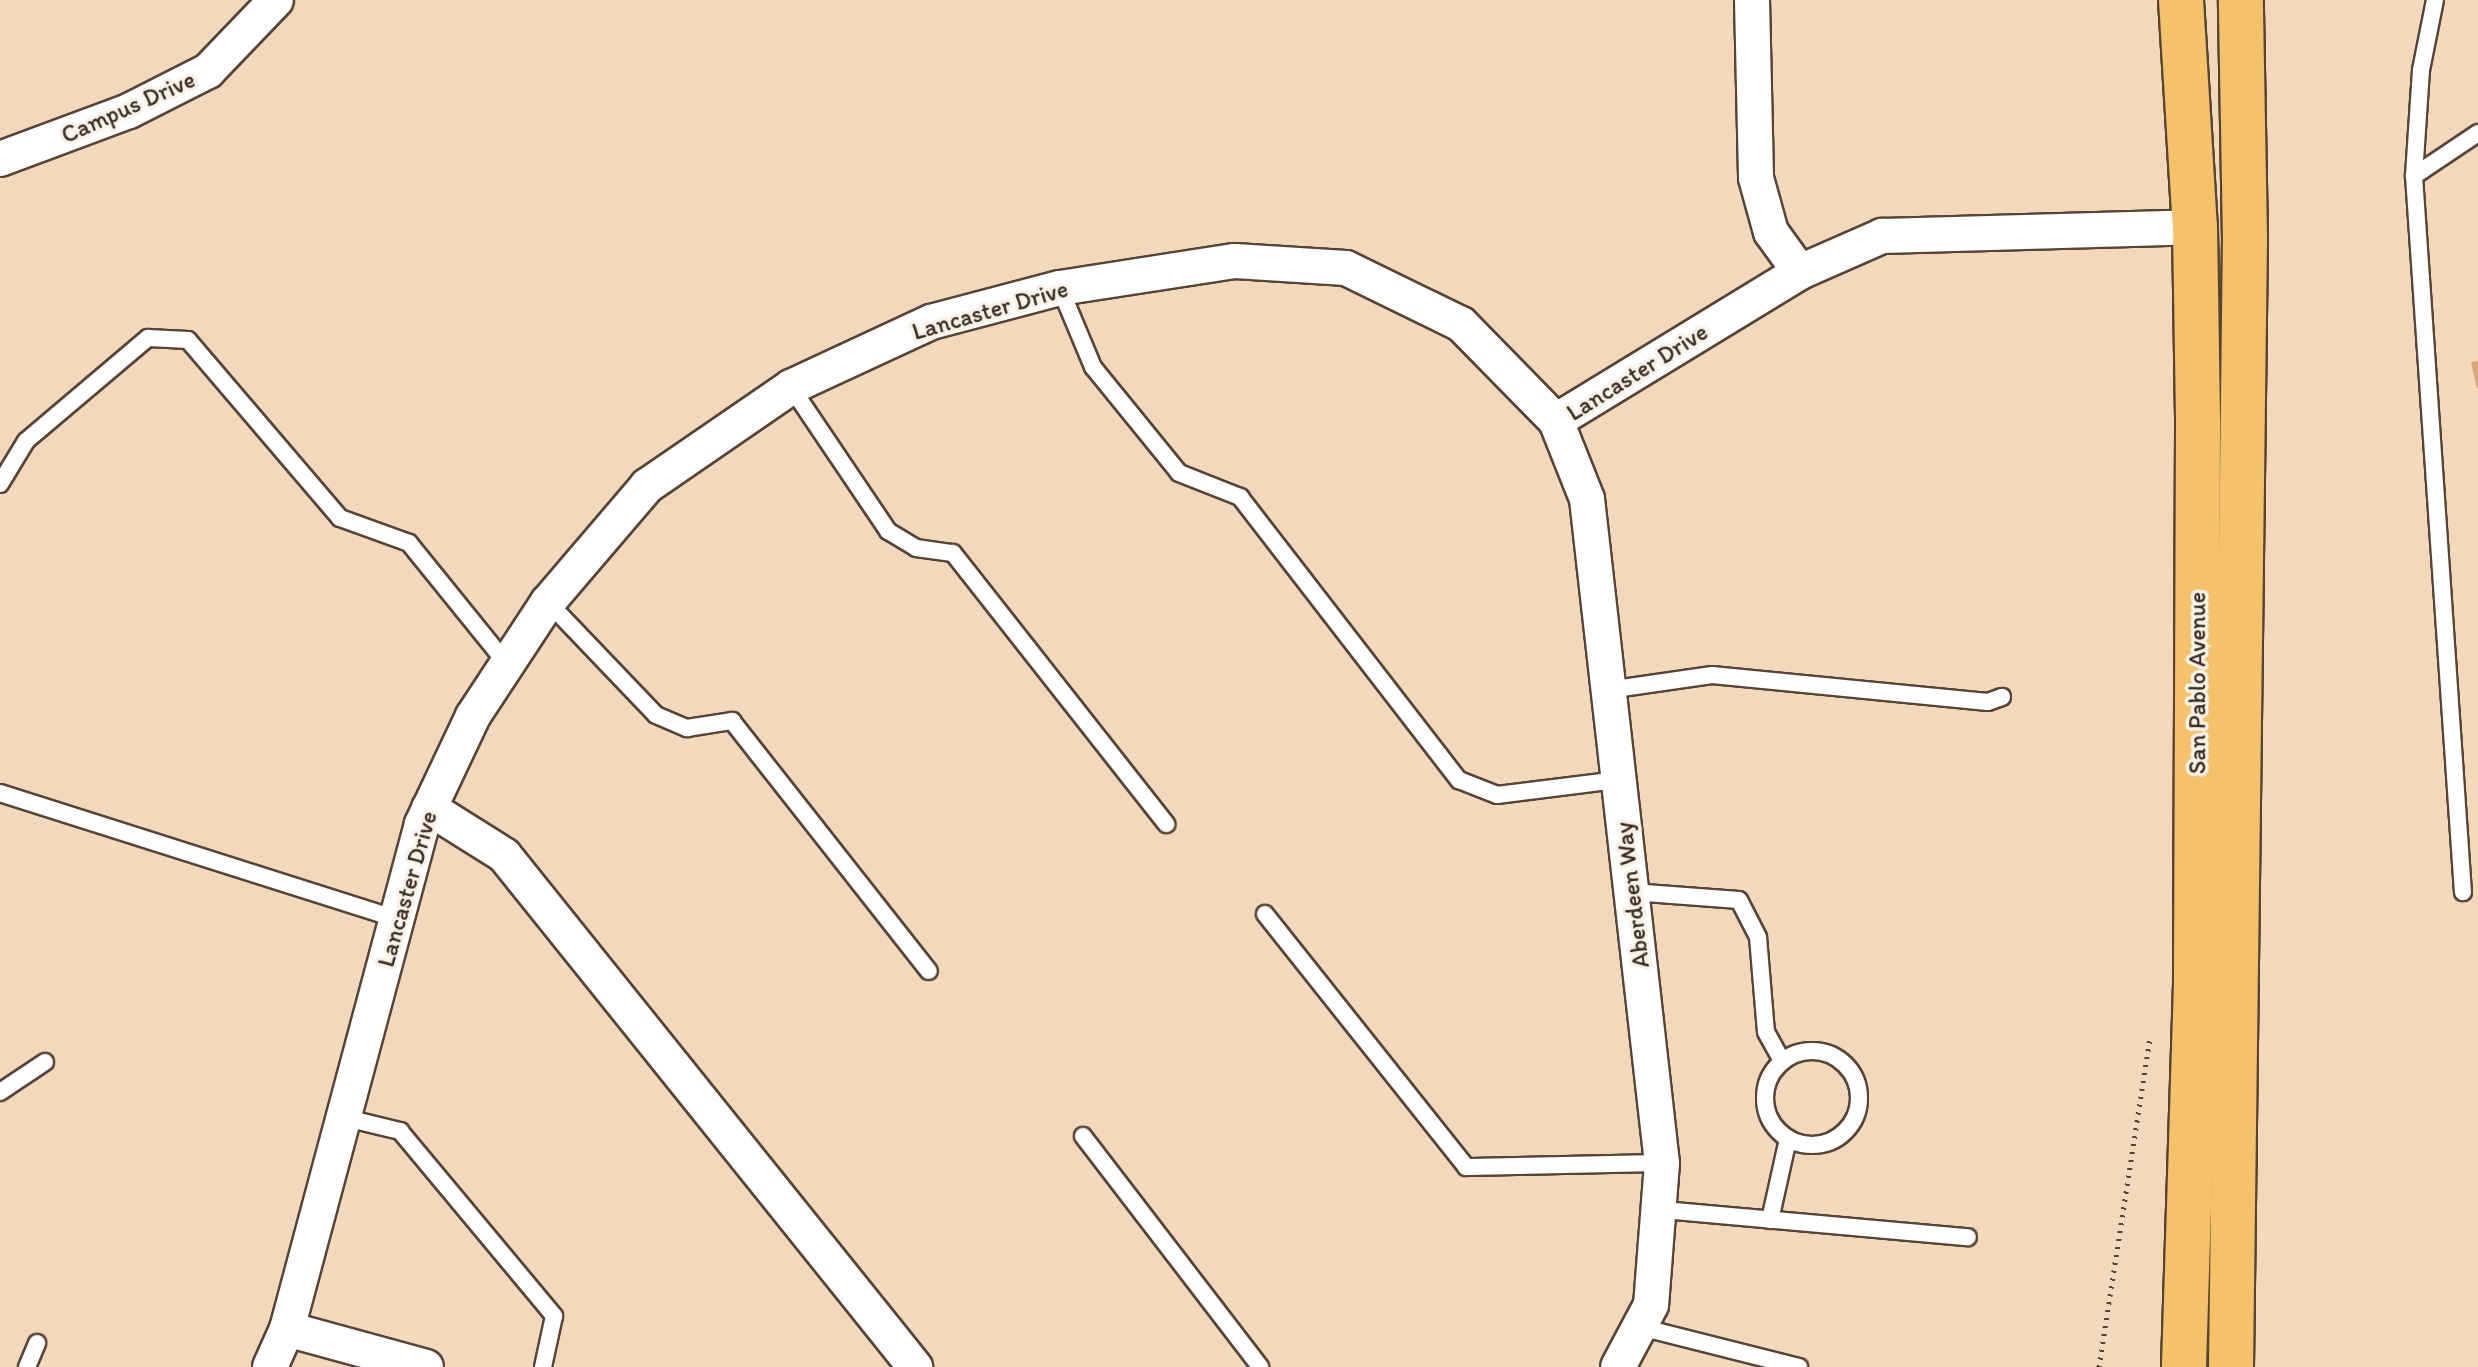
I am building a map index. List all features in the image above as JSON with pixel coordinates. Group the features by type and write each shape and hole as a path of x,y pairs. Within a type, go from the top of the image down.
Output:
{"main road":[{"name":"San Pablo Avenue","path":"2181,0 2195,227 2196,984 2184,1367"},
{"name":"San Pablo Avenue","path":"2231,1367 2245,239 2241,0"}],"street":[{"name":"Campus Drive","path":"0,159 129,111 208,71 276,0"},
{"path":"1752,0 1756,178 1771,232 1800,272"},
{"name":"Lancaster Drive","path":"270,1367 287,1329 429,808 473,716 548,602 647,486 791,387 931,322 1060,288 1235,261 1346,268 1461,324 1556,421 1800,272 1882,236 2195,227"},
{"name":"Aberdeen Way","path":"1556,421 1587,499 1662,1163 1663,1210 1651,1305 1618,1367"},
{"path":"429,808 504,855 915,1367"},
{"path":"287,1329 426,1367"}],"lane":[{"path":"2435,0 2421,70 2414,176 2463,892"},
{"path":"2414,176 2478,133"},
{"path":"1060,288 1093,367 1179,473 1240,497 1459,780 1497,795 1618,780"},
{"path":"0,484 26,441 148,338 188,340 340,518 409,543 507,664"},
{"path":"791,387 888,531 916,548 953,553 1166,824"},
{"path":"548,602 656,715 687,728 732,721 929,971"},
{"path":"1608,690 1712,675 1988,702 2002,697"},
{"path":"0,793 397,919"},
{"path":"1632,892 1739,900 1758,937 1766,1032 1782,1061"},
{"path":"1265,914 1466,1167 1662,1163"},
{"path":"1821,1051 1845,1064 1859,1088 1856,1116 1839,1137 1822,1145 1788,1139 1765,1108 1764,1089 1782,1061 1821,1051"},
{"path":"0,1092 45,1062"},
{"path":"346,1118 400,1131 554,1316 543,1367"},
{"path":"1083,1136 1260,1367"},
{"path":"1770,1220 1788,1139"},
{"path":"1663,1210 1968,1237"},
{"path":"1640,1327 1799,1367"},
{"path":"27,1367 37,1343"}],"path":[{"path":"2099,1367 2146,1040 2196,984"}],"building":[{"path":"2478,361 2478,388 2477,389 2471,362"}]}
